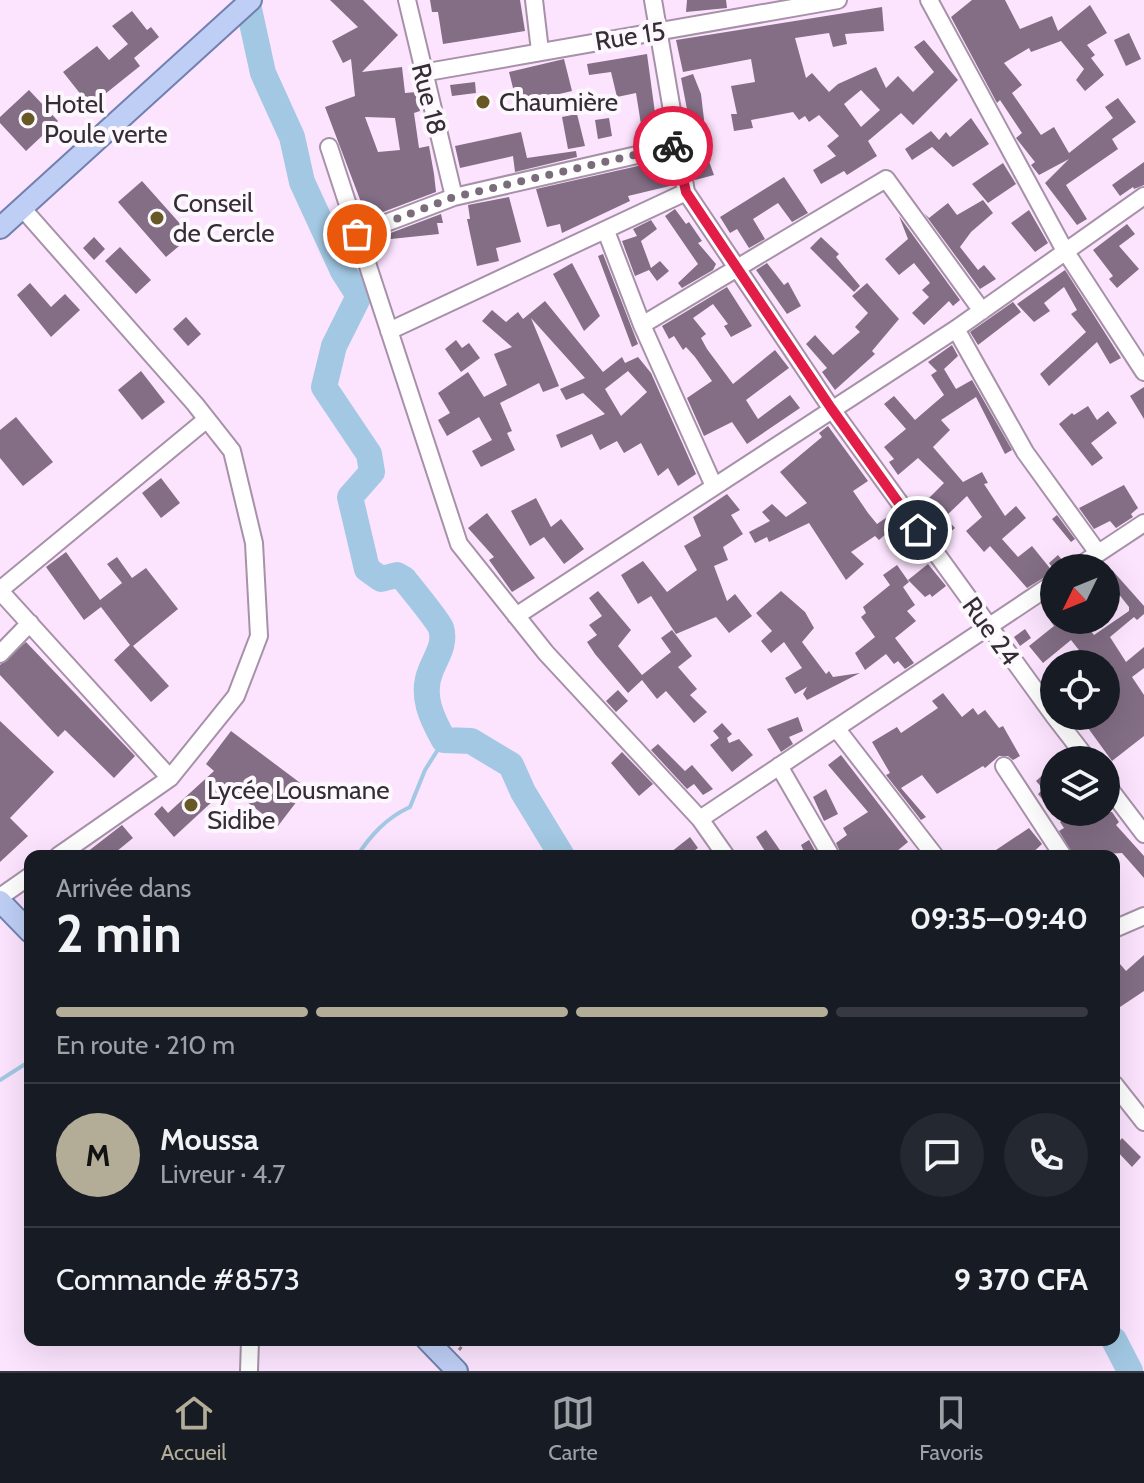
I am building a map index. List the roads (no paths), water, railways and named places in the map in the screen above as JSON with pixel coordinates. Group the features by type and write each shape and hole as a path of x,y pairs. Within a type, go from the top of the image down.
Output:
{"main road":[{"path":"0,228 251,0"},
{"path":"0,899 24,925"},
{"path":"433,1346 457,1371"}],"street":[{"name":"Rue 18","path":"407,0 454,197"},
{"path":"534,0 540,51"},
{"name":"Rue 24","path":"653,0 686,192 831,408 1040,697"},
{"name":"Rue 15","path":"422,73 658,31 765,7 838,0"},
{"path":"929,0 1064,249 1144,372"},
{"path":"357,234 454,197 676,146"},
{"path":"329,147 459,544 546,653 700,819 722,850"},
{"path":"642,325 886,179 982,311"},
{"path":"389,331 686,192"},
{"path":"516,616 713,484 956,329 1064,249 1144,196"},
{"path":"23,209 232,451 254,543 259,636 236,696 170,778 67,850"},
{"path":"606,231 642,325 713,484"},
{"path":"956,329 1025,452 1098,553 1144,523"},
{"path":"170,778 0,590 207,419"},
{"path":"700,819 1040,592"},
{"path":"0,654 30,623"},
{"path":"836,728 930,850"},
{"name":"Rue 24","path":"1065,730 1077,746"},
{"path":"779,766 828,850"},
{"path":"1004,766 1059,850"},
{"path":"1120,802 1144,834"},
{"path":"0,899 24,881"},
{"path":"1120,926 1144,916"},
{"path":"1120,1092 1144,1122"},
{"path":"249,1371 250,1346"}],"waterway":[{"path":"247,0 263,73 292,137 302,182 343,271 359,296 334,346 324,387 369,454 372,472 350,497 367,569 381,579 397,575 404,579 441,628 441,645 428,679 427,698 444,740 471,741 511,765 523,792 558,850"},
{"path":"361,850 380,828 410,807 425,770 444,740"},
{"path":"0,1080 24,1065"},
{"path":"1117,1346 1130,1371"}],"place":[{"name":"Chaumière","path":"483,102"},
{"name":"Hotel Poule verte","path":"28,119"},
{"name":"Conseil de Cercle","path":"157,218"},
{"name":"Lycée Lousmane Sidibe","path":"191,805"}]}
